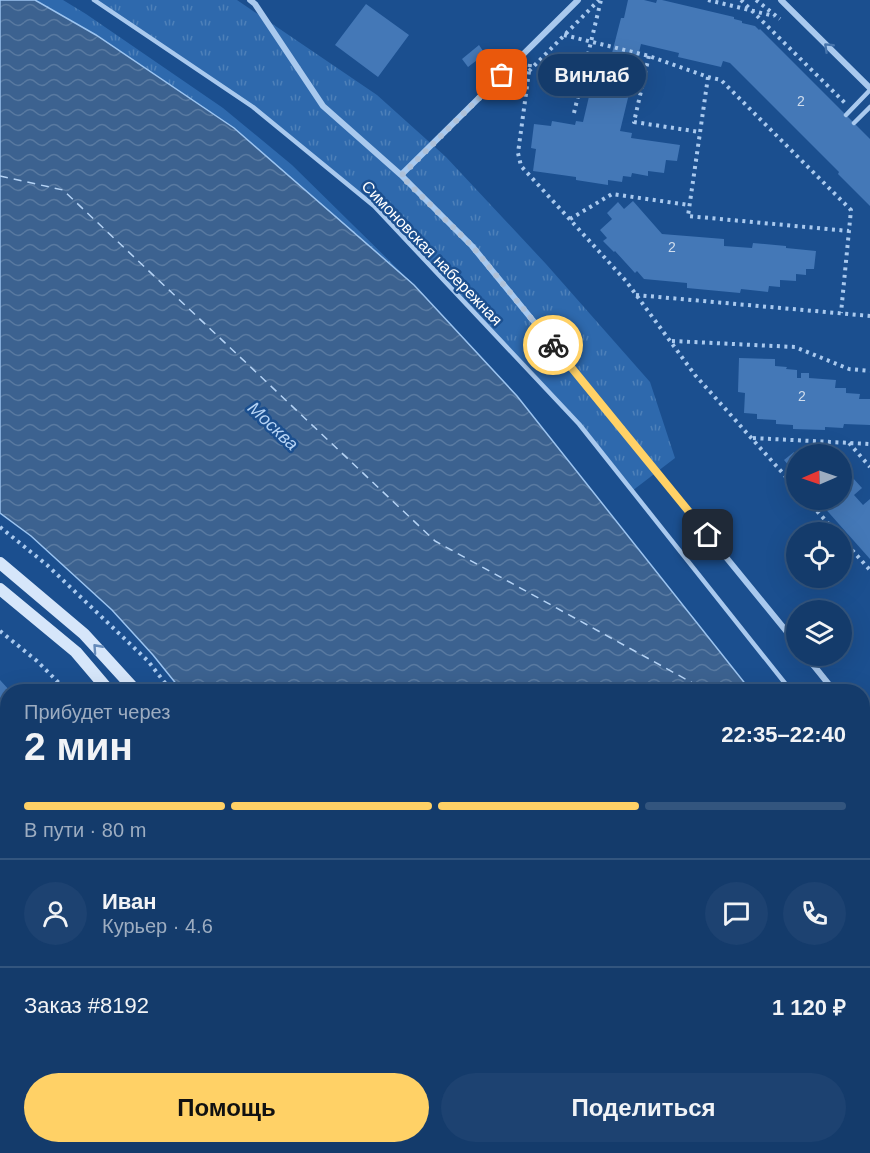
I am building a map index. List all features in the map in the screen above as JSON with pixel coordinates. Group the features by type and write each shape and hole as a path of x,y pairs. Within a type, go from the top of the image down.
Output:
{"main road":[{"path":"0,563 84,634 130,684"},
{"path":"0,589 76,652 103,684"}],"street":[{"path":"250,0 255,4 324,106 401,176 472,246 786,632"},
{"path":"401,176 578,0"},
{"path":"781,0 870,89"},
{"path":"814,666 829,684"}],"lane":[{"name":"Симоновская набережная","path":"94,0 253,107 374,206 579,424 786,684"},
{"path":"846,114 870,89"},
{"path":"854,123 870,107"}],"path":[{"path":"529,71 600,0"},
{"path":"574,113 600,0"},
{"path":"708,0 805,24"},
{"path":"741,0 851,109"},
{"path":"564,35 650,56 721,80 850,210 841,313"},
{"path":"533,44 518,153 521,166 626,281 695,375 786,477"},
{"path":"650,56 634,122 700,132"},
{"path":"708,77 688,216 849,231"},
{"path":"570,219 612,194 690,205"},
{"path":"636,295 870,316"},
{"path":"671,341 795,347 849,369 870,371"},
{"path":"752,438 870,444"},
{"path":"848,443 870,467"},
{"path":"816,510 827,522"},
{"path":"0,527 47,565 148,661 166,684"},
{"path":"852,550 870,570"},
{"path":"0,631 38,661 60,684"}],"green space":[{"path":"35,0 63,0 223,108 292,165 414,285 234,128 96,35"},
{"path":"94,0 237,0 377,95 446,157 546,264 650,382 675,458 632,491 579,424 374,206 253,107"}],"water":[{"name":"Москва","path":"0,0 35,0 96,35 234,128 414,285 517,396 745,684 176,684 112,610 31,536 0,513"}],"building":[{"path":"628,0 656,3 657,0 662,0 734,17 742,23 760,29 870,139 870,206 730,63 723,61 721,67 678,57 679,53 641,44 620,131 632,133 631,138 680,145 677,161 666,160 664,173 648,171 648,176 632,173 631,177 623,176 622,182 608,180 608,185 576,180 576,177 533,171 536,149 531,148 534,124 551,126 552,121 575,125 576,121 583,122 599,54 611,57"},
{"path":"366,4 409,35 378,77 335,45"},
{"path":"479,45 485,54 468,67 462,59"},
{"path":"633,201 662,234 724,239 724,246 752,248 753,243 816,251 814,269 806,269 806,275 796,274 796,281 780,280 780,287 769,286 768,292 741,289 740,293 687,288 687,283 644,279 603,241 607,238 600,230 612,219 607,213 618,202 624,209"},
{"path":"739,358 775,359 775,366 797,370 797,378 801,378 801,373 809,373 809,378 836,380 835,388 846,388 846,393 860,394 859,399 870,399 870,425 844,424 843,428 825,427 825,430 793,429 793,425 776,424 776,420 757,419 757,414 744,413 745,393 738,392"},
{"path":"852,477 862,488 854,495 863,505 870,499 870,559 852,539 852,522 837,522 826,510 852,510"}],"ferry route":[{"path":"0,176 63,190 435,541 694,684"}],"way so far":[{"path":"502,75 401,176 472,246 553,345"}],"place":[{"name":"Винлаб","path":"502,75"}],"route":[{"path":"553,345 708,535"}]}
